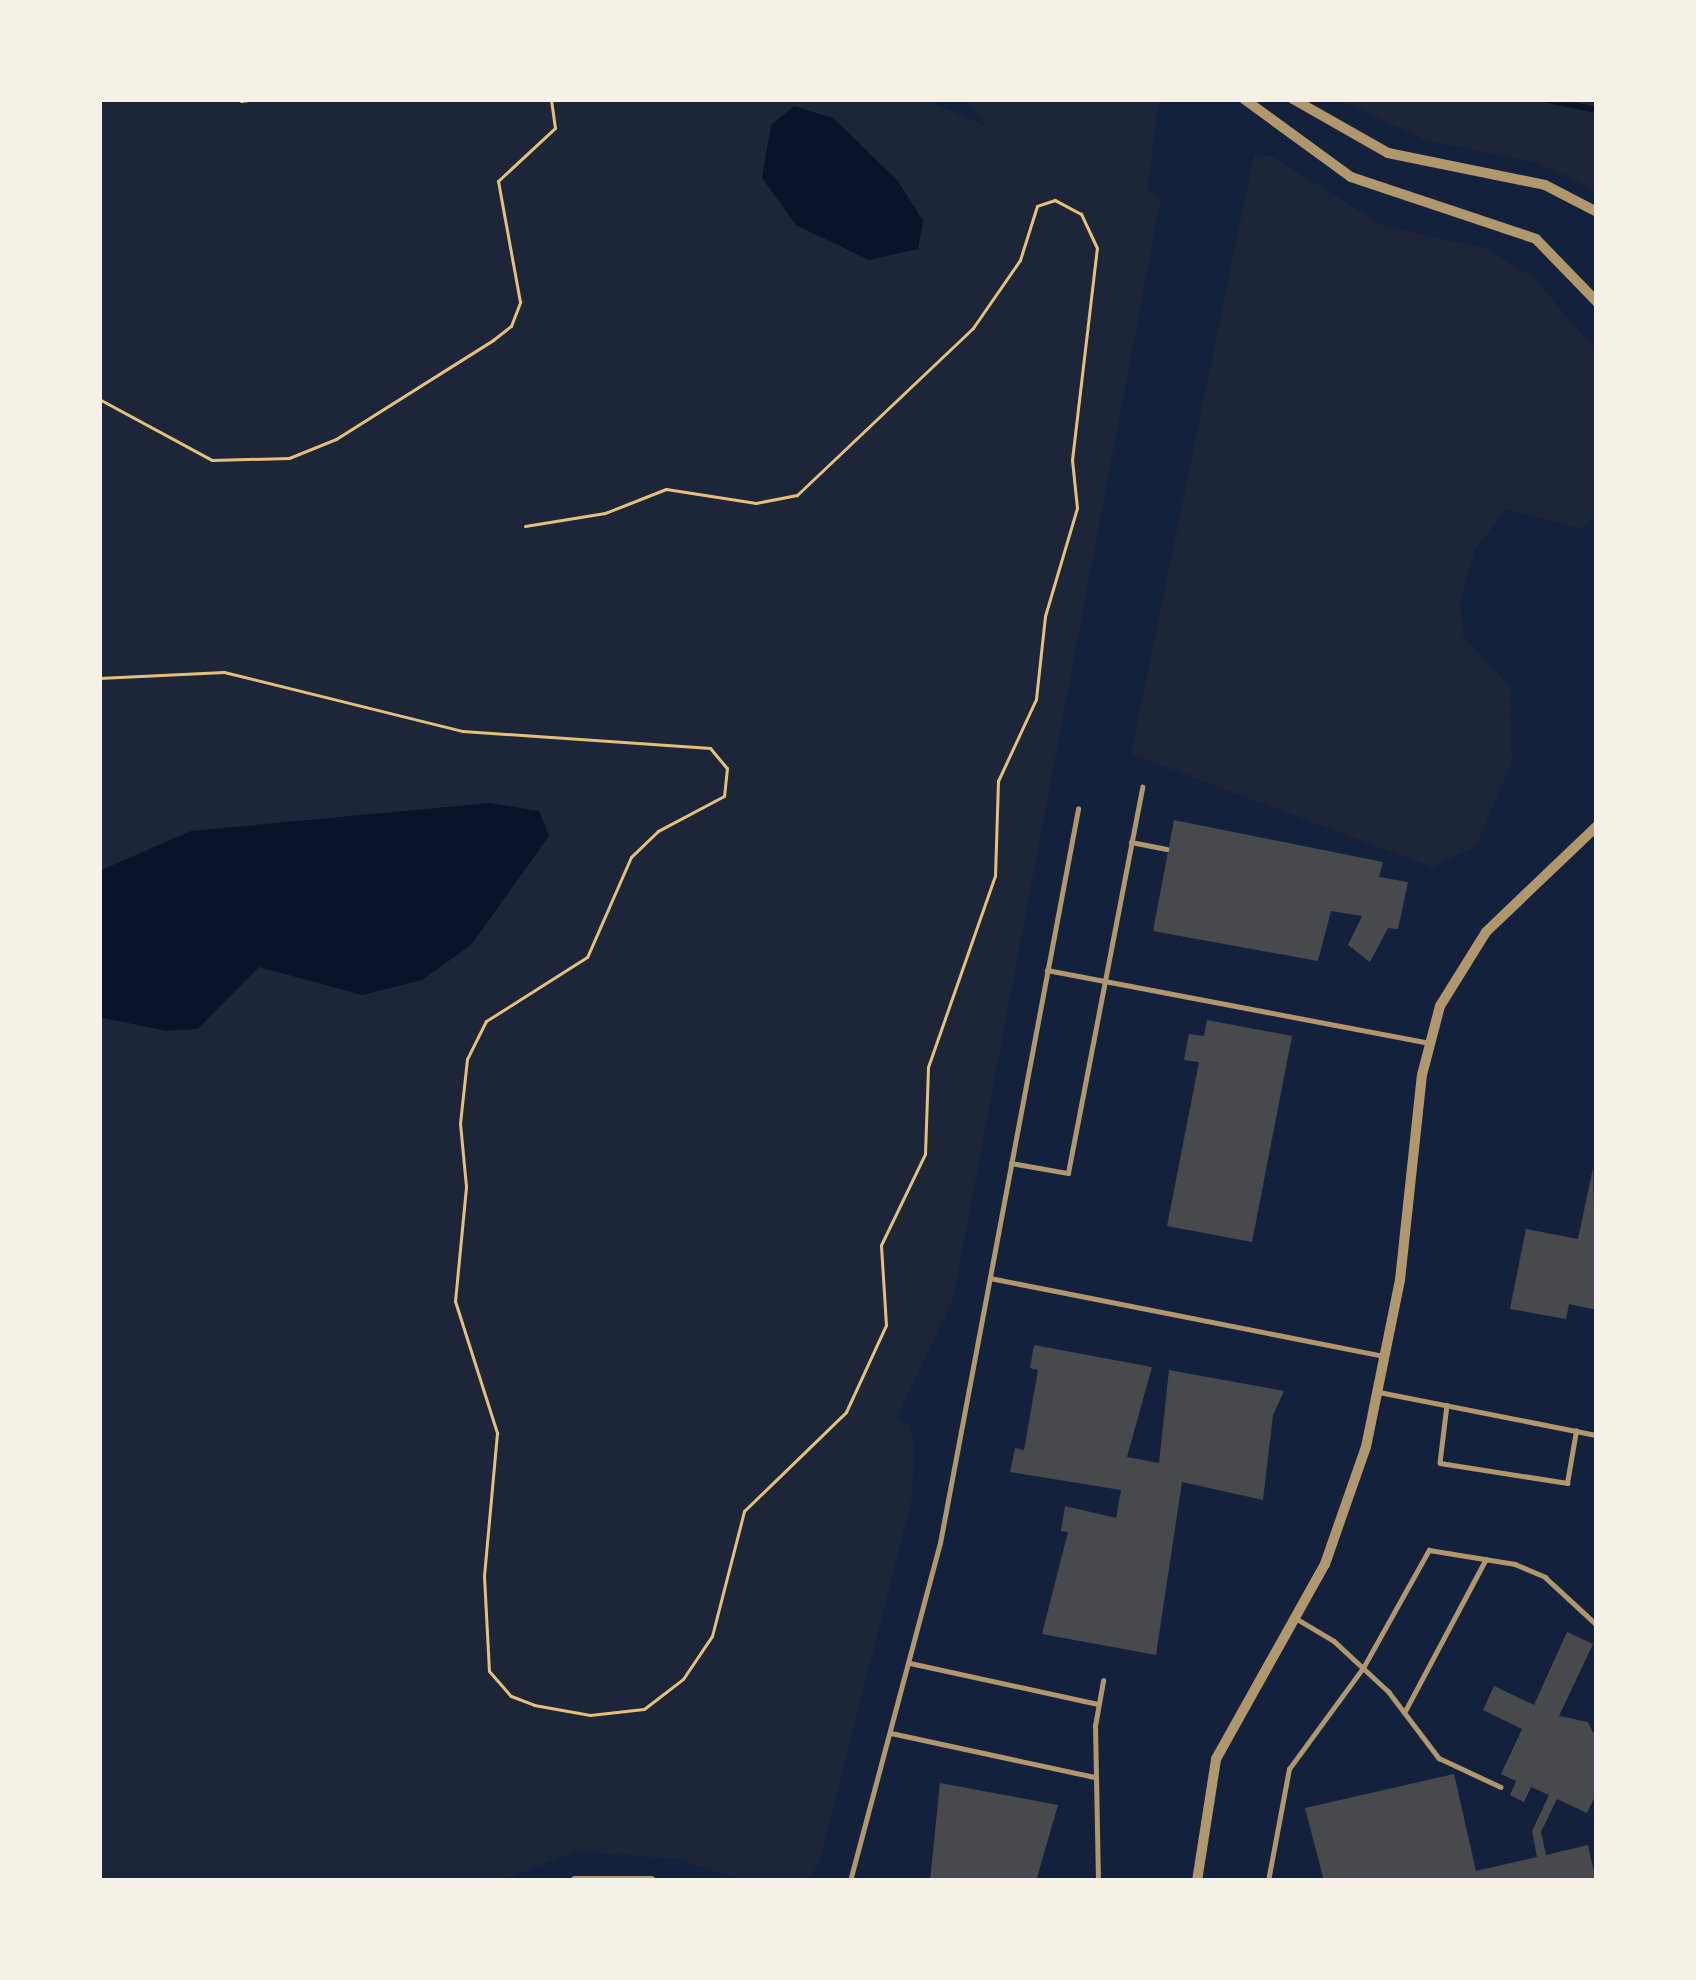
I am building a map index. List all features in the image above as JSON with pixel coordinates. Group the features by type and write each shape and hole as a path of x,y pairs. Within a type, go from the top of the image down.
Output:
{"street":[{"path":"1244,99 1352,177 1536,239 1597,302"},
{"path":"1293,99 1388,153 1530,181 1597,212"},
{"path":"1197,1881 1216,1759 1296,1618 1346,1513 1386,1356 1428,1043 1454,979 1486,932 1597,826"},
{"path":"575,1881 651,1881"}],"lane":[{"path":"1011,1162 1068,1173 1142,787"},
{"path":"850,1881 910,1664 990,1278 1078,809"},
{"path":"1131,842 1166,849"},
{"path":"1047,970 1428,1043"},
{"path":"990,1278 1386,1356"},
{"path":"1379,1392 1597,1435"},
{"path":"1447,1406 1439,1462 1567,1483 1576,1431"},
{"path":"1268,1881 1289,1769 1363,1668 1429,1550 1486,1559 1544,1577 1597,1625"},
{"path":"1404,1712 1486,1559"},
{"path":"1296,1618 1363,1668 1438,1758 1502,1787"},
{"path":"910,1664 1099,1705"},
{"path":"1098,1881 1095,1777 1103,1682"},
{"path":"891,1733 1095,1777"}],"path":[{"path":"241,101 255,99"},
{"path":"392,99 486,99"},
{"path":"99,399 212,460 289,458 336,439 493,340 520,302 495,192 511,164 554,128 551,99"},
{"path":"99,678 224,672 462,731 710,748 727,768 724,796 658,831 631,856 587,957 486,1021 467,1059 460,1123 466,1186 455,1300 496,1433 484,1576 489,1671 511,1696 534,1705 590,1715 644,1708 683,1679 712,1636 744,1511 856,1399 886,1325 881,1245 925,1154 928,1067 994,876 998,781 1036,699 1038,644 1077,508 1072,460 1097,248 1081,214 1055,200 1036,206 1020,260 973,328 797,495 756,503 666,489 604,512 525,526"}],"shaded area":[{"path":"99,99 922,99 985,125 967,99 1159,99 1147,191 1161,197 953,1299 896,1419 910,1426 914,1444 912,1498 819,1864 807,1881 746,1881 677,1859 576,1851 500,1881 99,1881"},
{"path":"1338,99 1597,99 1597,191 1538,163 1425,140"},
{"path":"794,106 833,118 898,181 923,221 918,249 869,260 796,225 762,178 771,125"},
{"path":"1254,155 1271,156 1384,226 1484,248 1533,277 1597,352 1593,518 1581,529 1507,509 1475,549 1460,601 1463,636 1509,685 1512,762 1475,847 1432,867 1131,754"},
{"path":"490,803 539,811 549,836 471,945 422,980 362,995 259,967 198,1029 166,1031 99,1017 99,871 191,831"}],"building":[{"path":"1174,820 1383,862 1379,877 1408,882 1398,929 1388,928 1370,962 1348,945 1362,916 1331,911 1318,961 1153,931"},
{"path":"1207,1020 1292,1036 1252,1242 1167,1226 1199,1062 1184,1060 1189,1034 1204,1036"},
{"path":"1593,1168 1597,1310 1569,1304 1566,1319 1510,1309 1526,1229 1578,1239"},
{"path":"1034,1345 1152,1367 1127,1457 1159,1463 1169,1370 1284,1391 1273,1415 1263,1500 1182,1482 1156,1655 1042,1634 1068,1532 1061,1531 1065,1506 1116,1518 1121,1490 1010,1472 1015,1448 1024,1450 1038,1370 1030,1368"},
{"path":"1567,1632 1593,1644 1559,1716 1588,1722 1593,1733 1597,1724 1597,1792 1587,1813 1557,1799 1541,1832 1546,1855 1588,1845 1596,1881 1324,1881 1305,1808 1454,1774 1476,1871 1537,1857 1532,1831 1549,1795 1531,1787 1524,1802 1510,1795 1516,1781 1501,1774 1522,1729 1483,1710 1494,1686 1534,1705"},
{"path":"940,1783 1058,1805 1036,1881 930,1881"}],"waterway":[{"path":"1543,99 1597,110"}]}
